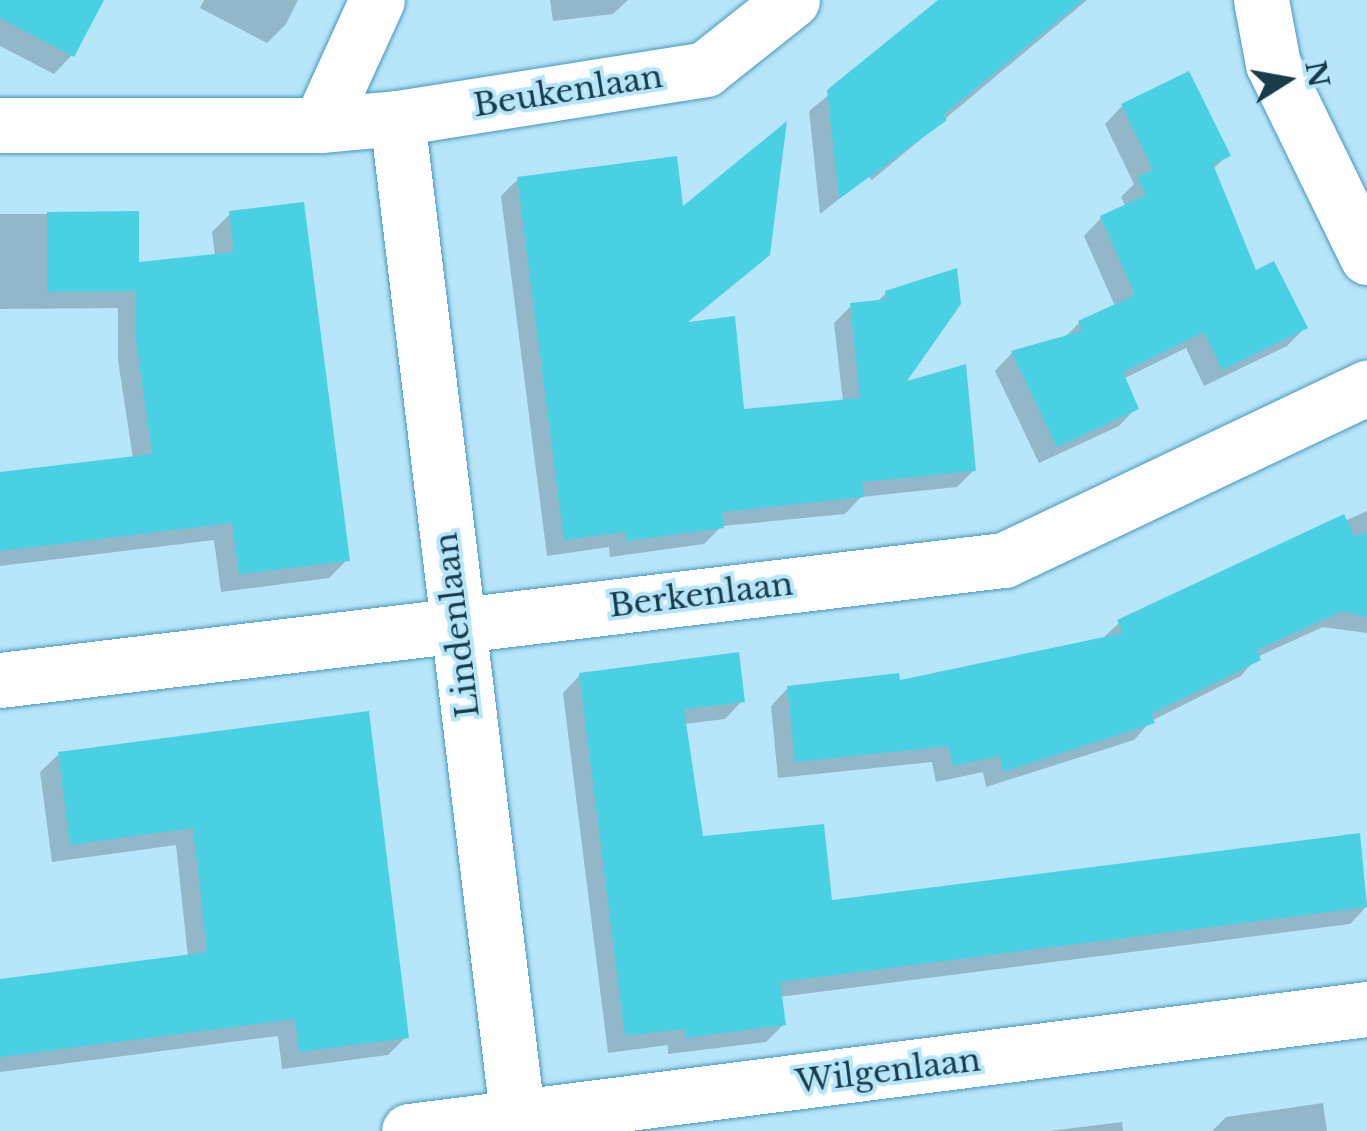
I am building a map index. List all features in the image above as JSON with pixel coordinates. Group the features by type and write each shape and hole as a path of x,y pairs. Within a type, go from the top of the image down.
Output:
{"street":[{"path":"320,125 377,0"},
{"name":"Beukenlaan","path":"0,124 320,125 397,118 705,69 792,0"},
{"path":"1261,0 1273,64 1367,257"},
{"name":"Lindenlaan","path":"397,118 519,1125"},
{"name":"Berkenlaan","path":"0,680 1004,560 1367,388"},
{"name":"Wilgenlaan","path":"410,1131 519,1125 1367,1009"}],"building":[{"path":"0,0 104,0 74,57 0,18"},
{"path":"938,0 1083,0 943,115 947,120 839,199 827,90"},
{"path":"1189,71 1231,156 1213,164 1256,270 1274,261 1308,328 1222,370 1204,332 1123,372 1139,409 1057,447 1011,351 1082,331 1078,321 1135,295 1100,216 1146,195 1137,177 1153,170 1121,104"},
{"path":"787,121 770,255 688,322 735,316 744,409 860,398 850,303 887,299 885,291 957,268 961,304 907,381 966,364 976,471 862,482 864,497 722,512 724,528 626,541 625,532 564,540 517,177 677,156 683,206"},
{"path":"304,202 350,561 239,574 232,523 0,551 0,472 152,454 136,340 135,291 47,292 47,212 139,211 139,262 234,252 229,211"},
{"path":"1344,514 1355,537 1367,531 1367,617 1342,611 1257,650 1261,660 1151,714 1155,723 1003,772 1000,756 953,766 949,746 795,762 787,686 899,673 900,680 1123,633 1117,620"},
{"path":"739,652 745,702 684,709 703,836 824,824 832,900 1360,833 1367,907 780,982 786,1025 685,1038 685,1029 625,1036 579,673"},
{"path":"369,711 409,1038 299,1052 295,1019 0,1057 0,979 207,952 193,828 70,845 58,752"}]}
